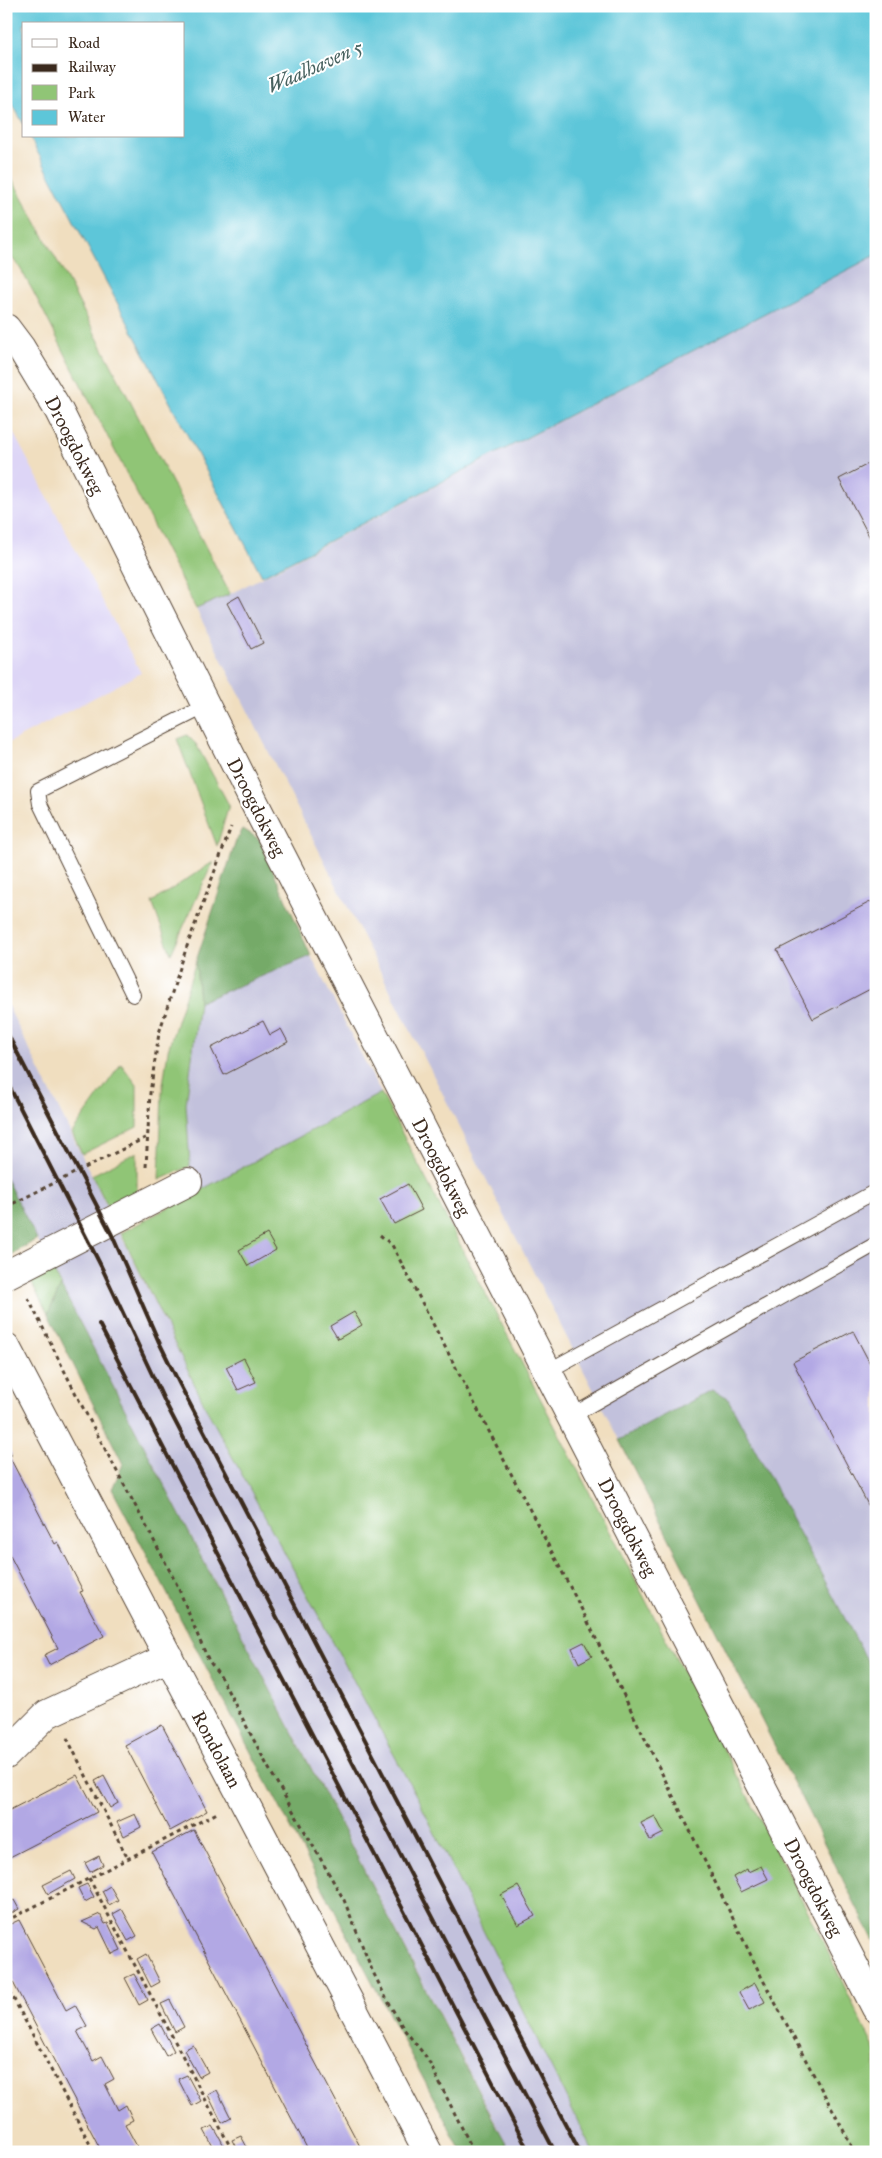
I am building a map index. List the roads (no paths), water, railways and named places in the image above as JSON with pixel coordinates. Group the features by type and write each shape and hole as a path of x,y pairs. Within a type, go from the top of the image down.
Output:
{"street":[{"name":"Droogdokweg","path":"6,328 21,348 59,411 246,786 876,2008"},
{"path":"10,1274 188,1182"},
{"name":"Rondolaan","path":"6,1347 428,2152"},
{"path":"6,1755 47,1714 169,1657"}],"lane":[{"path":"133,995 40,804 38,791 206,706"},
{"path":"548,1372 876,1191"},
{"path":"571,1416 876,1244"}],"water":[{"name":"Waalhaven 5","path":"6,6 876,6 876,255 262,576 30,138 185,138 185,22 22,22 22,121 6,92"}],"railway":[{"path":"6,1031 112,1235 179,1383 580,2152"},
{"path":"6,1080 101,1266 165,1402 555,2152"},
{"path":"99,1324 529,2152"}]}
